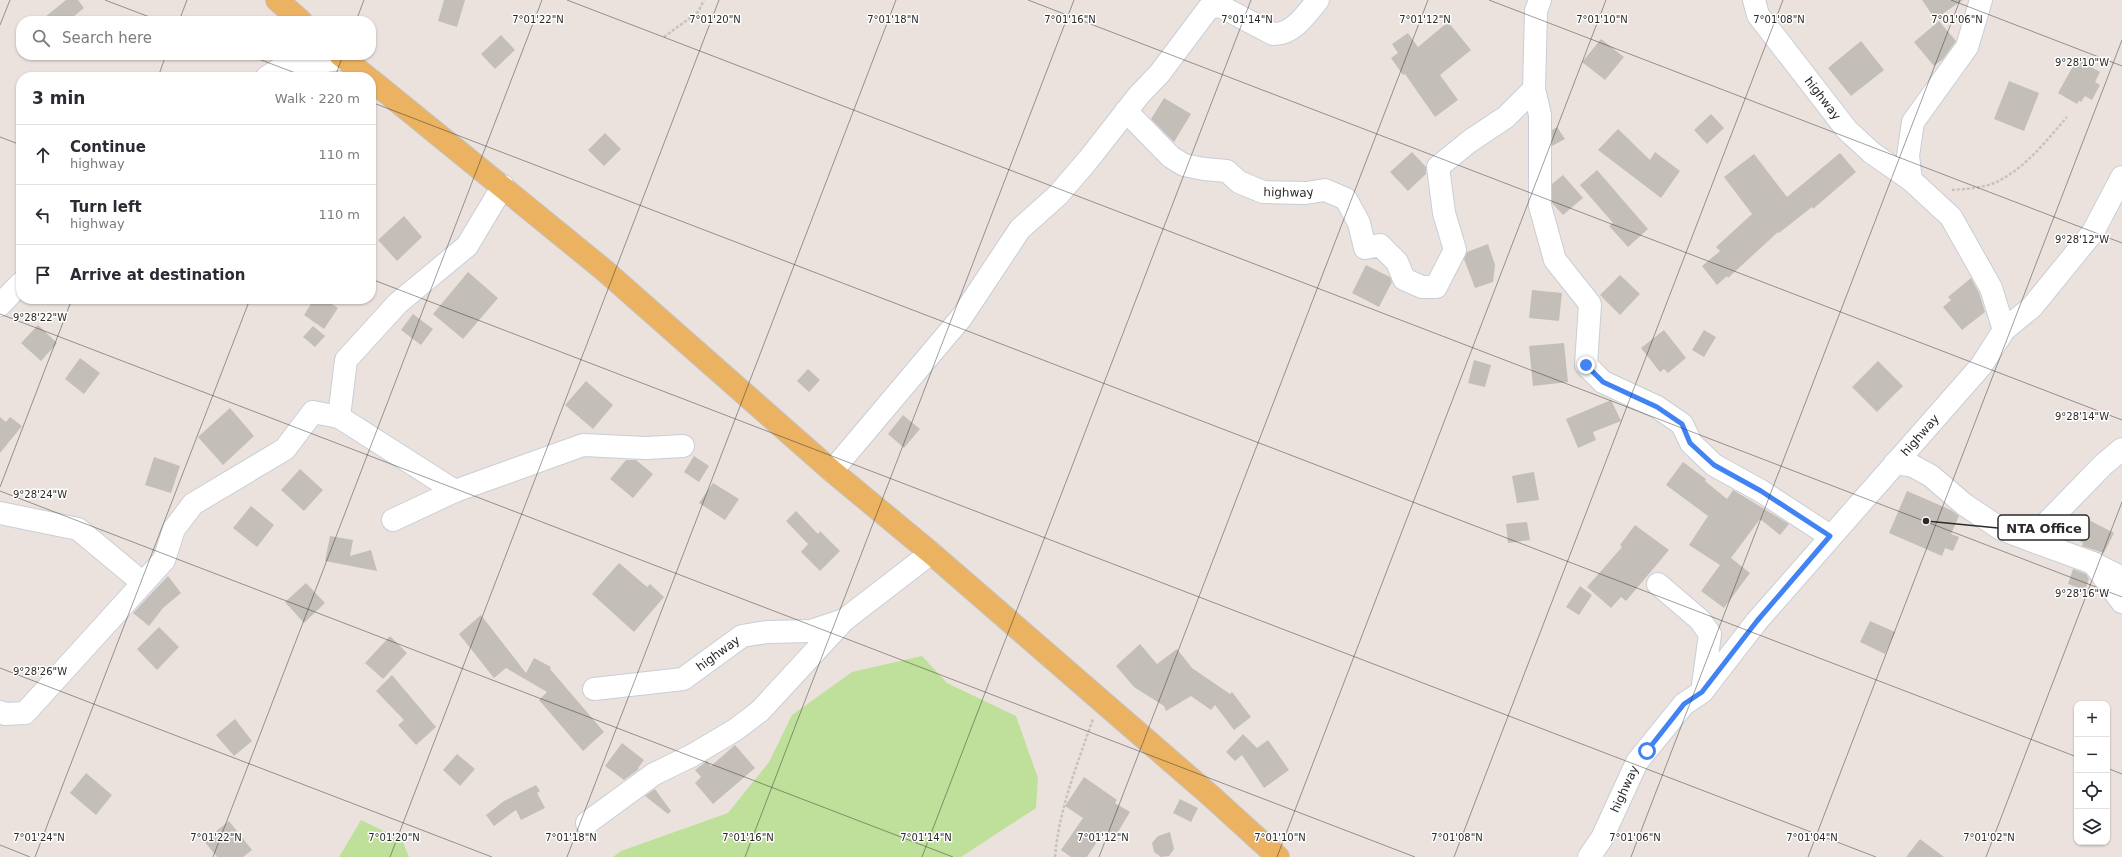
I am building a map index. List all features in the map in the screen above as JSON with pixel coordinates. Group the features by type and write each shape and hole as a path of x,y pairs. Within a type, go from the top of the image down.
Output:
{"main road":[{"path":"277,0 295,16"},
{"path":"346,60 361,72"},
{"path":"376,84 503,186 604,270 832,471 932,553 1278,857"}],"street":[{"path":"832,471 961,318 1020,229 1058,195 1138,94 1160,74 1208,9 1215,6 1222,7 1273,34 1282,34 1293,28 1318,0"},
{"path":"1540,0 1536,11 1534,88 1540,115 1540,206 1555,260 1590,304 1586,365 1603,382 1657,407 1682,424 1690,443 1714,465 1761,491 1830,536"},
{"name":"highway","path":"1754,0 1758,15 1847,130 1872,153 1917,186 1951,217 1991,288 2004,330"},
{"path":"1917,186 1908,156 1913,122 1967,46 1981,0"},
{"path":"275,72 323,60"},
{"name":"highway","path":"1126,111 1171,157 1184,164 1204,169 1227,171 1239,182 1263,192 1306,193 1325,190 1346,199 1359,223 1365,248 1380,245 1396,262 1404,279 1422,287 1436,287 1455,250 1444,213 1438,167 1470,141 1506,117 1534,88"},
{"name":"highway","path":"1589,857 1602,838 1637,762 1684,704 1702,692 1757,621 1830,536 1919,438 1981,366 2004,330 2032,306 2093,232 2122,177"},
{"path":"339,418 346,360 398,303 467,246 503,186"},
{"path":"0,305 16,288"},
{"path":"0,712 5,714 25,713 164,560 174,529 192,504 286,450 313,412 339,418 455,491"},
{"path":"393,520 455,491 583,445 646,448 683,446"},
{"path":"2030,540 2102,465 2122,449"},
{"path":"1895,463 1913,466 1931,476 1965,504 2002,529 2093,563 2122,578"},
{"path":"0,513 78,529 143,583"},
{"name":"highway","path":"587,823 654,774 691,756 735,730 760,711 844,620 932,553"},
{"path":"2093,563 2122,602"},
{"path":"1658,584 1700,620 1710,634 1702,692"},
{"name":"highway","path":"594,689 683,679 742,636 767,632 811,631 844,620"}],"path":[{"path":"664,37 698,12 704,0"},
{"path":"1917,186 1958,190 1994,184 2011,173 2038,151 2067,117"},
{"path":"1055,857 1057,832 1065,796 1100,701"}],"green space":[{"path":"922,656 947,683 1016,716 1038,778 1036,808 961,857 613,857 621,851 728,813 769,762 792,715 852,672"},
{"path":"361,820 402,840 409,857 339,857"}],"building":[{"path":"66,0 78,0 84,8 74,16 46,16"},
{"path":"444,0 465,0 457,27 438,21"},
{"path":"1922,0 1963,0 1935,19"},
{"path":"1939,21 1956,41 1943,59 1934,66 1914,42"},
{"path":"1448,22 1471,50 1440,75 1458,100 1435,117 1405,74 1403,75 1391,58 1398,53 1392,44 1408,33 1418,47"},
{"path":"501,35 515,50 495,69 481,54"},
{"path":"1601,39 1624,57 1605,80 1582,62"},
{"path":"1861,41 1884,70 1851,96 1828,68"},
{"path":"2077,59 2100,72 2095,82 2100,85 2092,100 2085,96 2081,102 2079,101 2077,104 2058,93"},
{"path":"2009,81 2039,93 2024,131 1994,119"},
{"path":"1164,98 1191,114 1174,142 1151,119"},
{"path":"1711,114 1724,128 1707,144 1694,130"},
{"path":"1557,127 1565,139 1552,146 1552,130"},
{"path":"1618,129 1650,160 1655,152 1680,171 1661,198 1598,150"},
{"path":"605,133 621,149 604,166 588,150"},
{"path":"1412,152 1426,167 1426,174 1408,191 1390,172"},
{"path":"1840,153 1856,172 1813,209 1812,207 1779,233 1778,232 1728,278 1727,276 1717,285 1702,266 1720,251 1716,247 1752,214 1724,177 1754,154 1787,197"},
{"path":"1597,170 1648,229 1628,247 1609,226 1613,223 1580,185"},
{"path":"1563,175 1583,198 1563,215 1552,203 1552,184"},
{"path":"404,216 422,237 397,261 378,240"},
{"path":"1488,244 1495,265 1493,282 1475,288 1464,259 1467,252"},
{"path":"1366,265 1390,277 1392,282 1379,307 1352,293"},
{"path":"468,272 498,298 463,339 433,314"},
{"path":"1620,275 1640,294 1620,315 1600,295"},
{"path":"1971,278 1979,293 1985,312 1962,330 1943,307 1951,300 1948,297"},
{"path":"1532,290 1562,293 1559,321 1529,318"},
{"path":"311,304 332,304 338,308 324,329 304,315"},
{"path":"413,314 433,329 421,345 401,330"},
{"path":"38,325 57,343 41,361 21,343"},
{"path":"313,326 325,336 315,347 303,337"},
{"path":"1664,330 1686,358 1668,373 1664,369 1660,372 1641,348"},
{"path":"1704,330 1716,337 1704,357 1692,350"},
{"path":"1564,343 1568,382 1533,386 1529,346"},
{"path":"80,358 100,373 84,394 65,379"},
{"path":"1474,360 1491,365 1485,387 1468,383"},
{"path":"1878,361 1903,386 1877,412 1852,387"},
{"path":"808,369 820,380 809,392 797,381"},
{"path":"586,381 613,405 593,429 565,405"},
{"path":"1611,400 1621,421 1593,432 1596,440 1578,448 1566,419"},
{"path":"230,408 254,436 223,465 198,437"},
{"path":"903,415 920,429 904,448 888,434"},
{"path":"0,417 6,422 10,417 22,426 0,453"},
{"path":"694,456 709,466 699,482 684,472"},
{"path":"154,457 180,466 171,493 145,485"},
{"path":"626,460 636,460 653,474 633,498 610,479"},
{"path":"1683,462 1706,479 1705,481 1727,499 1733,490 1789,524 1780,535 1760,519 1731,558 1750,573 1724,608 1701,591 1720,565 1689,545 1708,516 1666,485"},
{"path":"300,469 323,490 304,511 281,490"},
{"path":"1534,472 1539,500 1517,503 1512,476"},
{"path":"713,483 739,499 725,520 699,503"},
{"path":"1907,491 1951,510 1959,516 1951,534 1959,537 1953,551 1945,548 1942,556 1889,533"},
{"path":"251,506 274,525 257,547 233,528"},
{"path":"796,511 818,534 820,531 840,551 820,571 801,552 808,544 786,521"},
{"path":"2087,519 2114,533 2104,553 2082,546 2083,543 2077,539"},
{"path":"1527,522 1530,540 1508,543 1506,524"},
{"path":"1635,525 1669,550 1626,601 1621,597 1611,608 1587,587 1622,547 1620,545"},
{"path":"330,536 353,540 350,556 371,550 377,571 325,561"},
{"path":"619,563 647,587 650,584 664,597 634,632 592,594"},
{"path":"2073,569 2086,574 2089,579 2085,590 2068,584"},
{"path":"168,576 181,593 163,608 149,626 133,613"},
{"path":"306,583 325,603 304,623 285,602"},
{"path":"1580,586 1592,595 1579,615 1566,607"},
{"path":"481,615 526,673 534,658 551,667 550,669 604,732 583,751 539,700 547,692 506,668 494,678 459,634"},
{"path":"1870,621 1895,632 1885,654 1860,642"},
{"path":"159,627 179,647 157,670 137,649"},
{"path":"390,636 407,653 383,679 365,663"},
{"path":"1140,644 1157,664 1177,649 1192,668 1230,694 1232,692 1251,717 1234,730 1215,705 1211,710 1191,696 1166,711 1164,706 1134,687 1116,666"},
{"path":"392,675 436,727 416,745 398,725 404,720 376,691"},
{"path":"235,719 252,741 234,756 216,735"},
{"path":"1243,734 1257,748 1268,740 1289,770 1264,788 1242,755 1235,761 1226,752"},
{"path":"622,743 644,760 638,768 639,769 624,780 605,766"},
{"path":"735,745 755,768 713,804 695,783 701,777 695,770 707,761 711,766"},
{"path":"457,754 475,769 460,786 443,770"},
{"path":"86,773 112,795 96,815 70,793"},
{"path":"1084,777 1117,800 1115,803 1130,812 1115,837 1104,831 1087,857 1071,857 1061,850 1083,818 1065,806"},
{"path":"536,785 540,791 537,793 545,808 521,820 516,810 494,826 486,815 504,801"},
{"path":"655,789 671,811 668,814 645,796"},
{"path":"1180,799 1198,808 1191,822 1173,813"},
{"path":"229,821 252,850 243,857 217,857 204,841"},
{"path":"1170,832 1174,849 1169,856 1161,857 1154,852 1152,843 1158,836"},
{"path":"1920,839 1944,857 1906,857"}],"place":[{"name":"NTA Office","path":"1926,521"}],"route":[{"path":"1586,365 1603,382 1630,393 1657,407 1682,424 1690,443 1714,465 1761,491 1830,536 1757,621 1702,692 1684,704 1647,751"}]}
